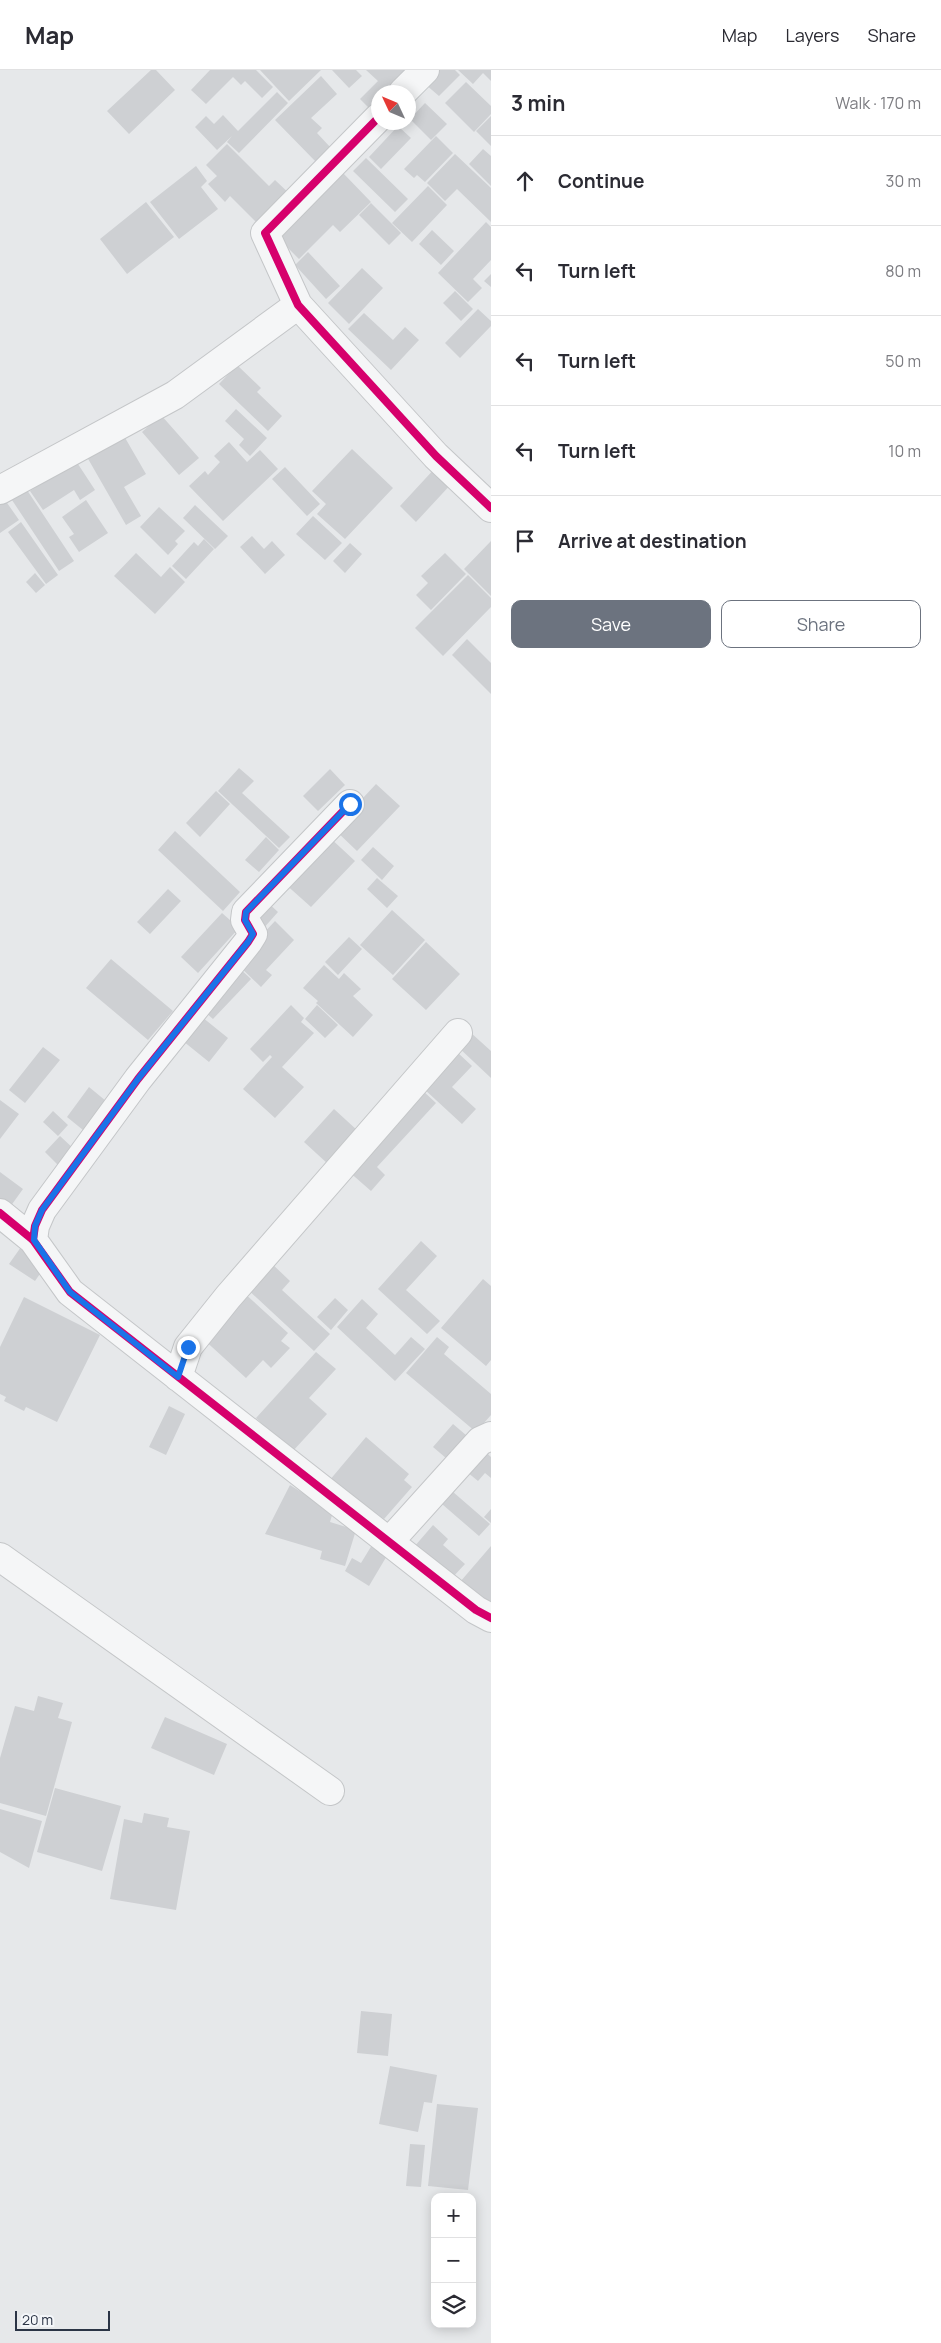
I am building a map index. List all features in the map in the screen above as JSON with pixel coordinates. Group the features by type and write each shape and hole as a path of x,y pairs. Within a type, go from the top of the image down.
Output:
{"street":[{"path":"410,85 425,70"},
{"path":"371,125 265,233 298,305 436,456 491,508"},
{"path":"0,490 175,395 298,305"},
{"path":"34,1240 35,1226 42,1210 138,1079 248,942 253,934 245,920 246,912 350,804"},
{"path":"178,1377 188,1347 228,1297 458,1033"},
{"path":"0,1213 34,1240 70,1292 476,1610 491,1618"},
{"path":"389,1542 480,1441 491,1436"},
{"path":"0,1557 330,1791"}],"building":[{"path":"151,70 156,70 175,90 129,134 107,111"},
{"path":"210,70 256,70 273,87 262,98 245,81 241,85 233,77 206,104 191,90"},
{"path":"260,70 321,70 289,101"},
{"path":"332,70 356,70 362,76 349,88"},
{"path":"366,70 415,70 401,85 374,85 378,81"},
{"path":"439,70 455,70 460,75 439,96 425,84"},
{"path":"458,70 491,70 491,81 483,73 473,84"},
{"path":"321,76 337,94 311,118 322,128 317,133 331,148 316,162 275,120"},
{"path":"466,82 491,106 491,114 474,132 445,103"},
{"path":"371,88 371,110 360,99"},
{"path":"277,92 288,103 239,153 227,142 232,136 217,150 195,127 206,116 214,124 223,115 238,131"},
{"path":"425,103 447,124 431,140 416,125 416,113"},
{"path":"491,116 491,146 476,131"},
{"path":"394,130 402,130 411,138 381,169 369,157"},
{"path":"436,136 453,153 425,182 417,175 414,178 404,169"},
{"path":"227,144 269,186 275,180 293,197 262,228 230,196 225,202 208,184 217,176 206,165"},
{"path":"483,149 491,156 491,186 469,164"},
{"path":"455,154 491,188 491,222 457,189 445,201 427,183"},
{"path":"366,158 408,199 395,212 353,171"},
{"path":"196,166 207,181 201,187 218,209 179,239 150,202"},
{"path":"343,173 371,202 340,232 333,225 299,259 278,238"},
{"path":"428,186 447,205 412,242 392,223"},
{"path":"146,202 174,237 127,274 100,239"},
{"path":"371,203 401,233 389,245 359,215"},
{"path":"486,222 491,227 491,260 473,279 482,288 468,302 438,273"},
{"path":"432,230 454,251 441,265 419,244"},
{"path":"308,252 340,286 326,299 295,265"},
{"path":"362,268 383,288 349,324 328,303"},
{"path":"491,274 491,287 484,281"},
{"path":"455,291 473,309 461,321 443,303"},
{"path":"478,309 491,321 491,326 460,358 445,343"},
{"path":"364,313 393,340 405,327 419,340 391,370 348,329"},
{"path":"237,365 261,388 257,392 282,416 268,431 219,384"},
{"path":"236,409 267,438 250,456 239,445 244,439 225,421"},
{"path":"161,415 199,458 179,475 142,432"},
{"path":"124,436 146,474 124,487 141,516 126,525 87,457"},
{"path":"229,442 247,462 260,450 278,469 223,521 189,486 205,471 208,475 220,462 214,456"},
{"path":"352,449 393,488 345,539 317,514 326,504 312,491"},
{"path":"76,461 95,490 80,500 74,490 43,510 30,491"},
{"path":"437,466 454,481 416,522 400,506"},
{"path":"285,467 320,504 307,516 272,479"},
{"path":"25,487 74,561 59,571 10,497"},
{"path":"5,500 19,520 0,533 0,504"},
{"path":"86,500 108,533 79,552 69,537 74,534 62,517"},
{"path":"195,505 228,536 215,549 183,518"},
{"path":"159,507 185,531 175,541 178,544 168,555 140,527"},
{"path":"313,516 342,543 325,560 296,534"},
{"path":"21,522 58,575 46,584 8,532"},
{"path":"252,536 264,549 272,541 285,555 265,574 240,547"},
{"path":"204,539 214,549 186,579 172,566 194,542 198,546"},
{"path":"491,541 491,596 464,569"},
{"path":"350,543 362,554 345,573 333,561"},
{"path":"136,553 161,577 170,567 185,582 155,614 114,576"},
{"path":"445,553 466,574 431,610 416,595 428,583 421,576"},
{"path":"35,573 45,585 36,593 26,582"},
{"path":"468,575 491,598 491,607 443,656 415,628"},
{"path":"467,639 491,663 491,694 452,655"},
{"path":"239,768 254,781 242,793 290,837 279,848 218,791"},
{"path":"330,769 345,785 318,811 303,796"},
{"path":"376,784 400,806 357,851 334,829"},
{"path":"216,791 230,804 200,837 186,823"},
{"path":"175,831 240,892 223,911 158,850"},
{"path":"327,835 355,861 311,907 283,882"},
{"path":"266,837 279,850 259,872 245,860"},
{"path":"373,847 394,866 382,880 361,860"},
{"path":"377,878 398,896 387,908 367,889"},
{"path":"168,889 181,901 150,934 137,922"},
{"path":"264,899 278,912 262,930 248,916"},
{"path":"392,910 425,940 393,975 360,945"},
{"path":"222,913 239,928 198,973 181,957"},
{"path":"275,921 294,940 266,970 272,975 261,987 236,963"},
{"path":"349,937 362,949 338,975 325,962"},
{"path":"426,942 460,974 426,1010 392,979"},
{"path":"111,959 173,1011 148,1040 86,988"},
{"path":"236,965 251,979 213,1019 198,1006"},
{"path":"324,965 339,979 344,973 361,989 353,996 373,1015 353,1037 316,1003 318,1001 303,988"},
{"path":"291,1005 304,1018 301,1022 314,1033 282,1067 304,1087 275,1118 243,1089 272,1057 270,1055 263,1062 250,1049"},
{"path":"317,1005 338,1025 325,1038 305,1019"},
{"path":"197,1013 228,1038 209,1062 178,1037"},
{"path":"470,1032 491,1051 491,1078 457,1046"},
{"path":"43,1047 60,1060 25,1103 9,1090"},
{"path":"457,1052 472,1066 452,1087 476,1109 462,1124 423,1088"},
{"path":"89,1087 106,1101 83,1130 67,1117"},
{"path":"422,1090 436,1103 377,1167 385,1175 371,1191 347,1170"},
{"path":"0,1100 19,1114 0,1139"},
{"path":"334,1109 358,1131 328,1164 304,1142"},
{"path":"53,1111 68,1125 58,1136 43,1122"},
{"path":"60,1136 75,1150 59,1166 45,1152"},
{"path":"0,1172 23,1189 10,1207 0,1199"},
{"path":"421,1241 437,1256 406,1290 440,1321 427,1334 378,1289"},
{"path":"21,1247 46,1265 35,1281 9,1264"},
{"path":"269,1261 290,1281 282,1290 330,1334 314,1351 245,1287"},
{"path":"483,1279 491,1286 491,1360 486,1366 441,1328"},
{"path":"243,1292 288,1333 281,1341 290,1348 271,1368 263,1360 246,1378 201,1337"},
{"path":"24,1297 100,1335 57,1422 26,1407 24,1411 4,1401 6,1397 0,1394 0,1347"},
{"path":"335,1298 348,1310 331,1330 317,1317"},
{"path":"362,1299 378,1314 366,1328 395,1355 411,1337 425,1349 395,1381 337,1327"},
{"path":"437,1337 449,1347 444,1354 491,1394 491,1415 476,1432 406,1373"},
{"path":"316,1352 336,1369 309,1398 327,1414 292,1452 256,1418"},
{"path":"169,1406 185,1414 166,1455 149,1447"},
{"path":"453,1424 473,1441 453,1464 433,1447"},
{"path":"366,1437 409,1474 404,1480 412,1487 384,1519 376,1513 372,1518 329,1481"},
{"path":"479,1446 491,1457 491,1478 485,1473 478,1481 461,1467"},
{"path":"290,1485 333,1512 330,1522 356,1530 345,1566 320,1559 322,1551 265,1534"},
{"path":"445,1485 490,1524 479,1536 435,1498"},
{"path":"491,1509 491,1523 484,1517"},
{"path":"433,1525 448,1539 443,1545 465,1564 451,1579 414,1547"},
{"path":"372,1545 388,1554 369,1586 345,1571 352,1558 361,1563"},
{"path":"491,1546 491,1609 460,1582"},
{"path":"38,1696 63,1703 58,1718 72,1722 46,1816 0,1803 0,1758 15,1706 34,1711"},
{"path":"165,1717 227,1744 214,1775 151,1748"},
{"path":"55,1788 121,1806 102,1871 37,1852"},
{"path":"0,1809 42,1821 29,1868 0,1852"},
{"path":"144,1813 169,1818 167,1827 190,1831 176,1910 110,1899 124,1819 142,1823"},
{"path":"361,2011 392,2014 388,2056 357,2053"},
{"path":"390,2066 437,2075 432,2103 424,2102 418,2132 379,2124"},
{"path":"437,2104 478,2108 468,2190 428,2186"},
{"path":"410,2144 425,2145 421,2187 406,2186"}],"cycle path":[{"path":"371,125 265,233 298,305 436,456 491,508"},
{"path":"33,1240 35,1226 42,1210 138,1079 248,942 253,934 245,920 246,912 350,804"},
{"path":"0,1213 33,1240 70,1292 476,1610 491,1618"}],"route":[{"path":"188,1347 178,1377 70,1292 34,1240 35,1226 42,1210 138,1079 248,942 253,934 245,920 246,912 350,804"}]}
